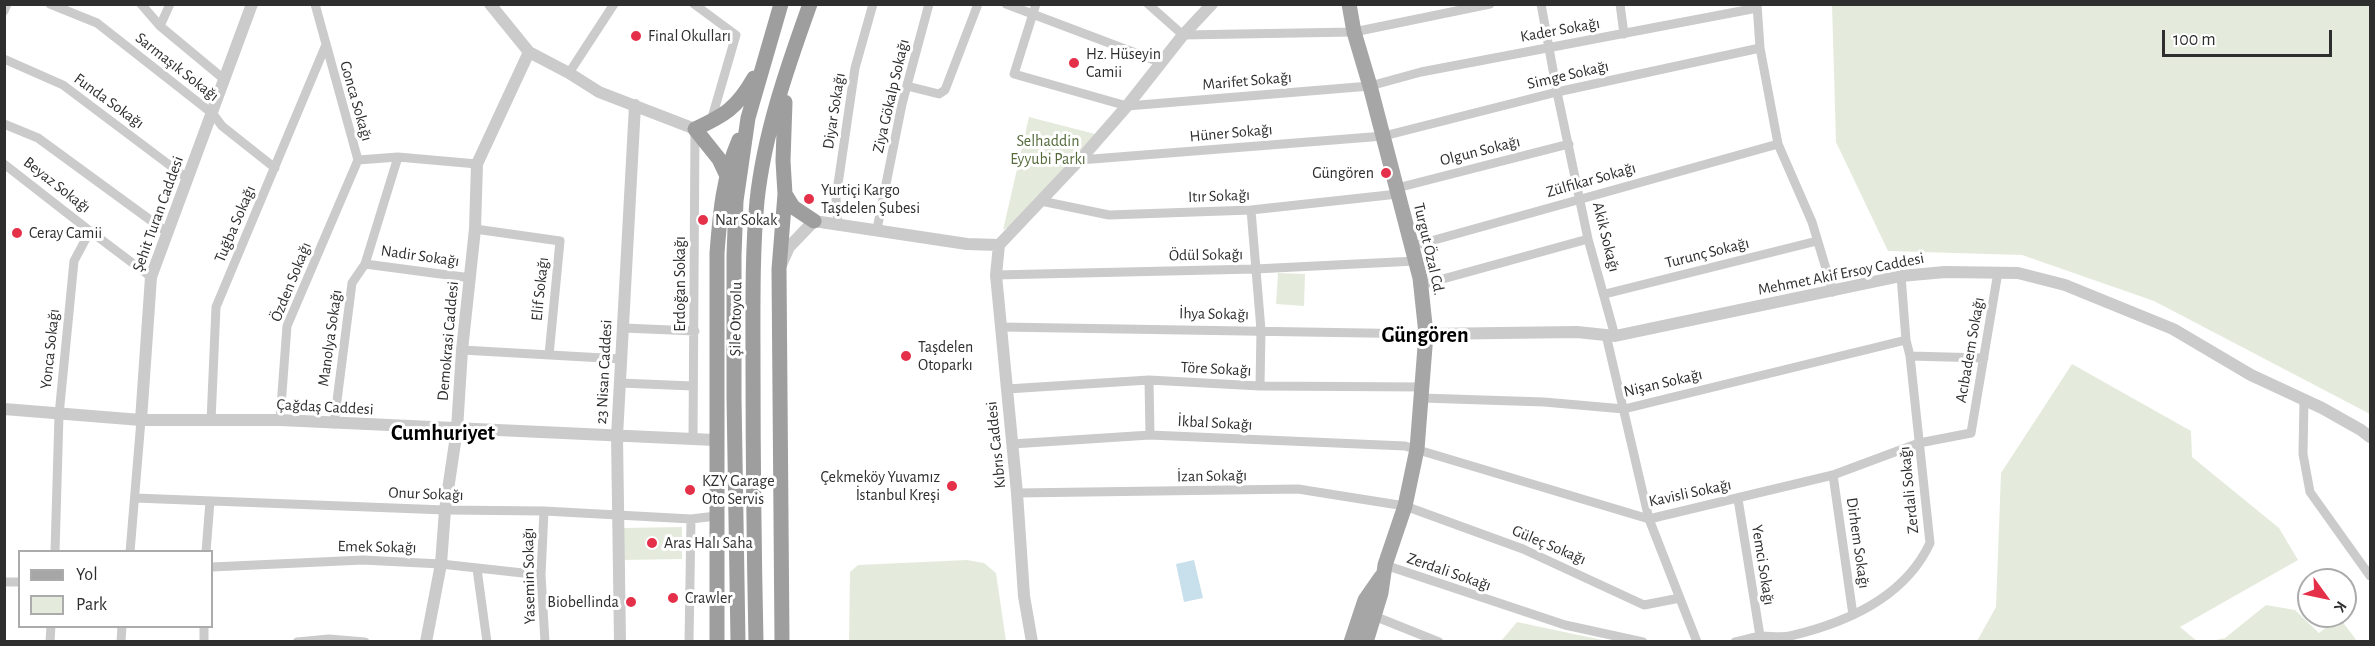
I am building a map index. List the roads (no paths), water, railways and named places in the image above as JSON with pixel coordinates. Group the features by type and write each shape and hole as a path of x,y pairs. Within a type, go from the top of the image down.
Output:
{"highway":[{"name":"Şile Otoyolu","path":"738,642 734,398 736,201 748,118 781,4"},
{"name":"Şile Otoyolu","path":"756,642 752,490 757,202 768,139 788,66 810,4"},
{"path":"736,201 719,159 695,129 733,108 743,97 767,54"},
{"path":"782,642 780,269 785,194 783,126 788,66"},
{"path":"717,642 715,440 717,253 727,175 748,118"},
{"path":"785,194 794,207 814,220"}],"main road":[{"name":"Turgut Özal Cd.","path":"1349,4 1354,32 1414,253 1421,285 1426,334 1417,449 1405,506 1383,570"},
{"path":"1366,642 1381,593 1383,570"},
{"path":"1351,642 1365,600 1383,570"}],"street":[{"path":"4,11 7,4"},
{"name":"Sarmaşık Sokağı","path":"50,4 97,24 213,114 222,126 275,168"},
{"path":"141,4 160,26 225,80"},
{"path":"160,26 170,4"},
{"name":"Şehit Turan Caddesi","path":"130,550 151,277 252,4"},
{"name":"Gonca Sokağı","path":"315,4 358,160 398,157 477,164"},
{"path":"490,4 529,52 599,92 695,129"},
{"path":"569,73 614,4"},
{"path":"694,4 736,35 711,121"},
{"name":"Diyar Sokağı","path":"838,225 836,198 855,68 873,4"},
{"name":"Ziya Gökalp Sokağı","path":"877,229 907,86 929,4"},
{"path":"907,86 935,94 943,93 948,86 978,4"},
{"path":"1006,4 1034,9 1162,63"},
{"path":"1148,4 1183,35 1354,32 1490,4"},
{"path":"780,269 789,247 814,220 967,244 999,245 1080,160 1127,106 1183,35 1212,4"},
{"name":"Akik Sokağı","path":"1540,4 1588,238 1605,294 1624,409 1649,519 1697,642"},
{"path":"1620,4 1624,34"},
{"path":"1757,6 1760,48 1778,144 1812,222 1833,292"},
{"name":"Kader Sokağı","path":"1370,86 1421,72 1624,34 1757,6"},
{"path":"1034,9 1014,74 1127,106"},
{"name":"Tuğba Sokağı","path":"211,421 216,308 325,47"},
{"name":"Simge Sokağı","path":"1384,136 1557,92 1760,48"},
{"name":"Demokrasi Caddesi","path":"426,642 441,564 445,510 457,429 462,350 475,229 477,164 529,52"},
{"name":"Funda Sokağı","path":"4,59 63,85 188,179"},
{"name":"Marifet Sokağı","path":"1127,106 1370,86"},
{"name":"23 Nisan Caddesi","path":"620,642 617,436 635,105"},
{"path":"4,124 38,138 168,233"},
{"name":"Erdoğan Sokağı","path":"693,439 695,129"},
{"name":"Hüner Sokağı","path":"1080,160 1384,136"},
{"name":"Olgun Sokağı","path":"1398,191 1569,144"},
{"name":"Zülfikar Sokağı","path":"1414,253 1580,198 1778,144"},
{"name":"Manolya Sokağı","path":"334,424 352,283 365,264 398,157"},
{"name":"Özden Sokağı","path":"280,420 287,326 358,160"},
{"name":"Beyaz Sokağı","path":"4,164 90,231"},
{"name":"Itır Sokağı","path":"1041,201 1109,215 1251,210 1398,191"},
{"path":"1251,210 1261,330 1260,386"},
{"name":"Elif Sokağı","path":"475,229 560,241 549,355"},
{"path":"90,231 151,277"},
{"name":"Yonca Sokağı","path":"55,550 59,415 74,261 90,231"},
{"path":"1421,285 1588,238"},
{"name":"Turunç Sokağı","path":"1605,294 1817,241"},
{"name":"Kıbrıs Caddesi","path":"999,245 996,275 1017,493 1024,596 1032,642"},
{"name":"Ödül Sokağı","path":"996,275 1255,269 1414,253"},
{"name":"Nadir Sokağı","path":"365,264 471,278"},
{"name":"Mehmet Akif Ersoy Caddesi","path":"1426,334 1577,332 1611,335 1833,292 1901,276 1945,272 2018,273 2065,285 2173,329 2251,375 2304,400 2370,437"},
{"name":"Acıbadem Sokağı","path":"1971,433 1998,272"},
{"name":"Zerdali Sokağı","path":"1735,642 1760,636 1789,639 1853,615 1900,586 1922,561 1930,543 1910,356 1906,340 1901,276"},
{"name":"İhya Sokağı","path":"1001,327 1426,334"},
{"path":"623,328 695,330"},
{"name":"Nişan Sokağı","path":"1423,393 1624,409 1906,340"},
{"path":"462,350 621,359"},
{"path":"1910,356 1984,358"},
{"path":"1149,380 1150,435"},
{"name":"Töre Sokağı","path":"1006,389 1149,380 1423,393"},
{"path":"620,383 693,386"},
{"path":"2304,400 2303,454 2310,492 2370,576"},
{"name":"Çağdaş Caddesi","path":"4,409 141,420 280,420 715,440"},
{"name":"Kavisli Sokağı","path":"1417,449 1649,519 1833,475 1919,443 1971,433"},
{"name":"İkbal Sokağı","path":"1012,444 1150,435 1417,449"},
{"name":"Dirhem Sokağı","path":"1833,475 1853,615"},
{"name":"İzan Sokağı","path":"1017,493 1298,489 1405,506"},
{"name":"Onur Sokağı","path":"135,498 445,510 544,511 691,519 716,516"},
{"name":"Yemci Sokağı","path":"1738,499 1760,636"},
{"path":"206,550 210,501"},
{"name":"Güleç Sokağı","path":"1405,506 1523,549 1644,605 1680,598"},
{"name":"Yasemin Sokağı","path":"544,511 541,575 545,642"},
{"path":"689,642 691,519"},
{"name":"Emek Sokağı","path":"213,567 363,560 441,564 541,575"},
{"path":"477,569 487,642"},
{"name":"Zerdali Sokağı","path":"1383,570 1565,625 1643,642"},
{"path":"1374,616 1439,642"},
{"path":"297,642 329,639 365,642"}],"water":[{"path":"1194,560 1203,598 1184,602 1176,564"}],"place":[{"name":"Final Okulları","path":"636,36"},
{"name":"Hz. Hüseyin Camii","path":"1074,63"},
{"name":"Güngören","path":"1386,173"},
{"name":"Yurtiçi Kargo Taşdelen Şubesi","path":"809,199"},
{"name":"Nar Sokak","path":"703,220"},
{"name":"Ceray Camii","path":"17,233"},
{"name":"Taşdelen Otoparkı","path":"906,356"},
{"name":"Çekmeköy Yuvamız İstanbul Kreşi","path":"952,486"},
{"name":"KZY Garage Oto Servis","path":"690,490"},
{"name":"Aras Halı Saha","path":"652,543"},
{"name":"Crawler","path":"673,598"},
{"name":"Biobellinda","path":"631,602"}],"district":[{"name":"Güngören","path":"1425,335"},
{"name":"Cumhuriyet","path":"443,433"}],"park label":[{"name":"Selhaddin Eyyubi Parkı","path":"1048,150"}]}
